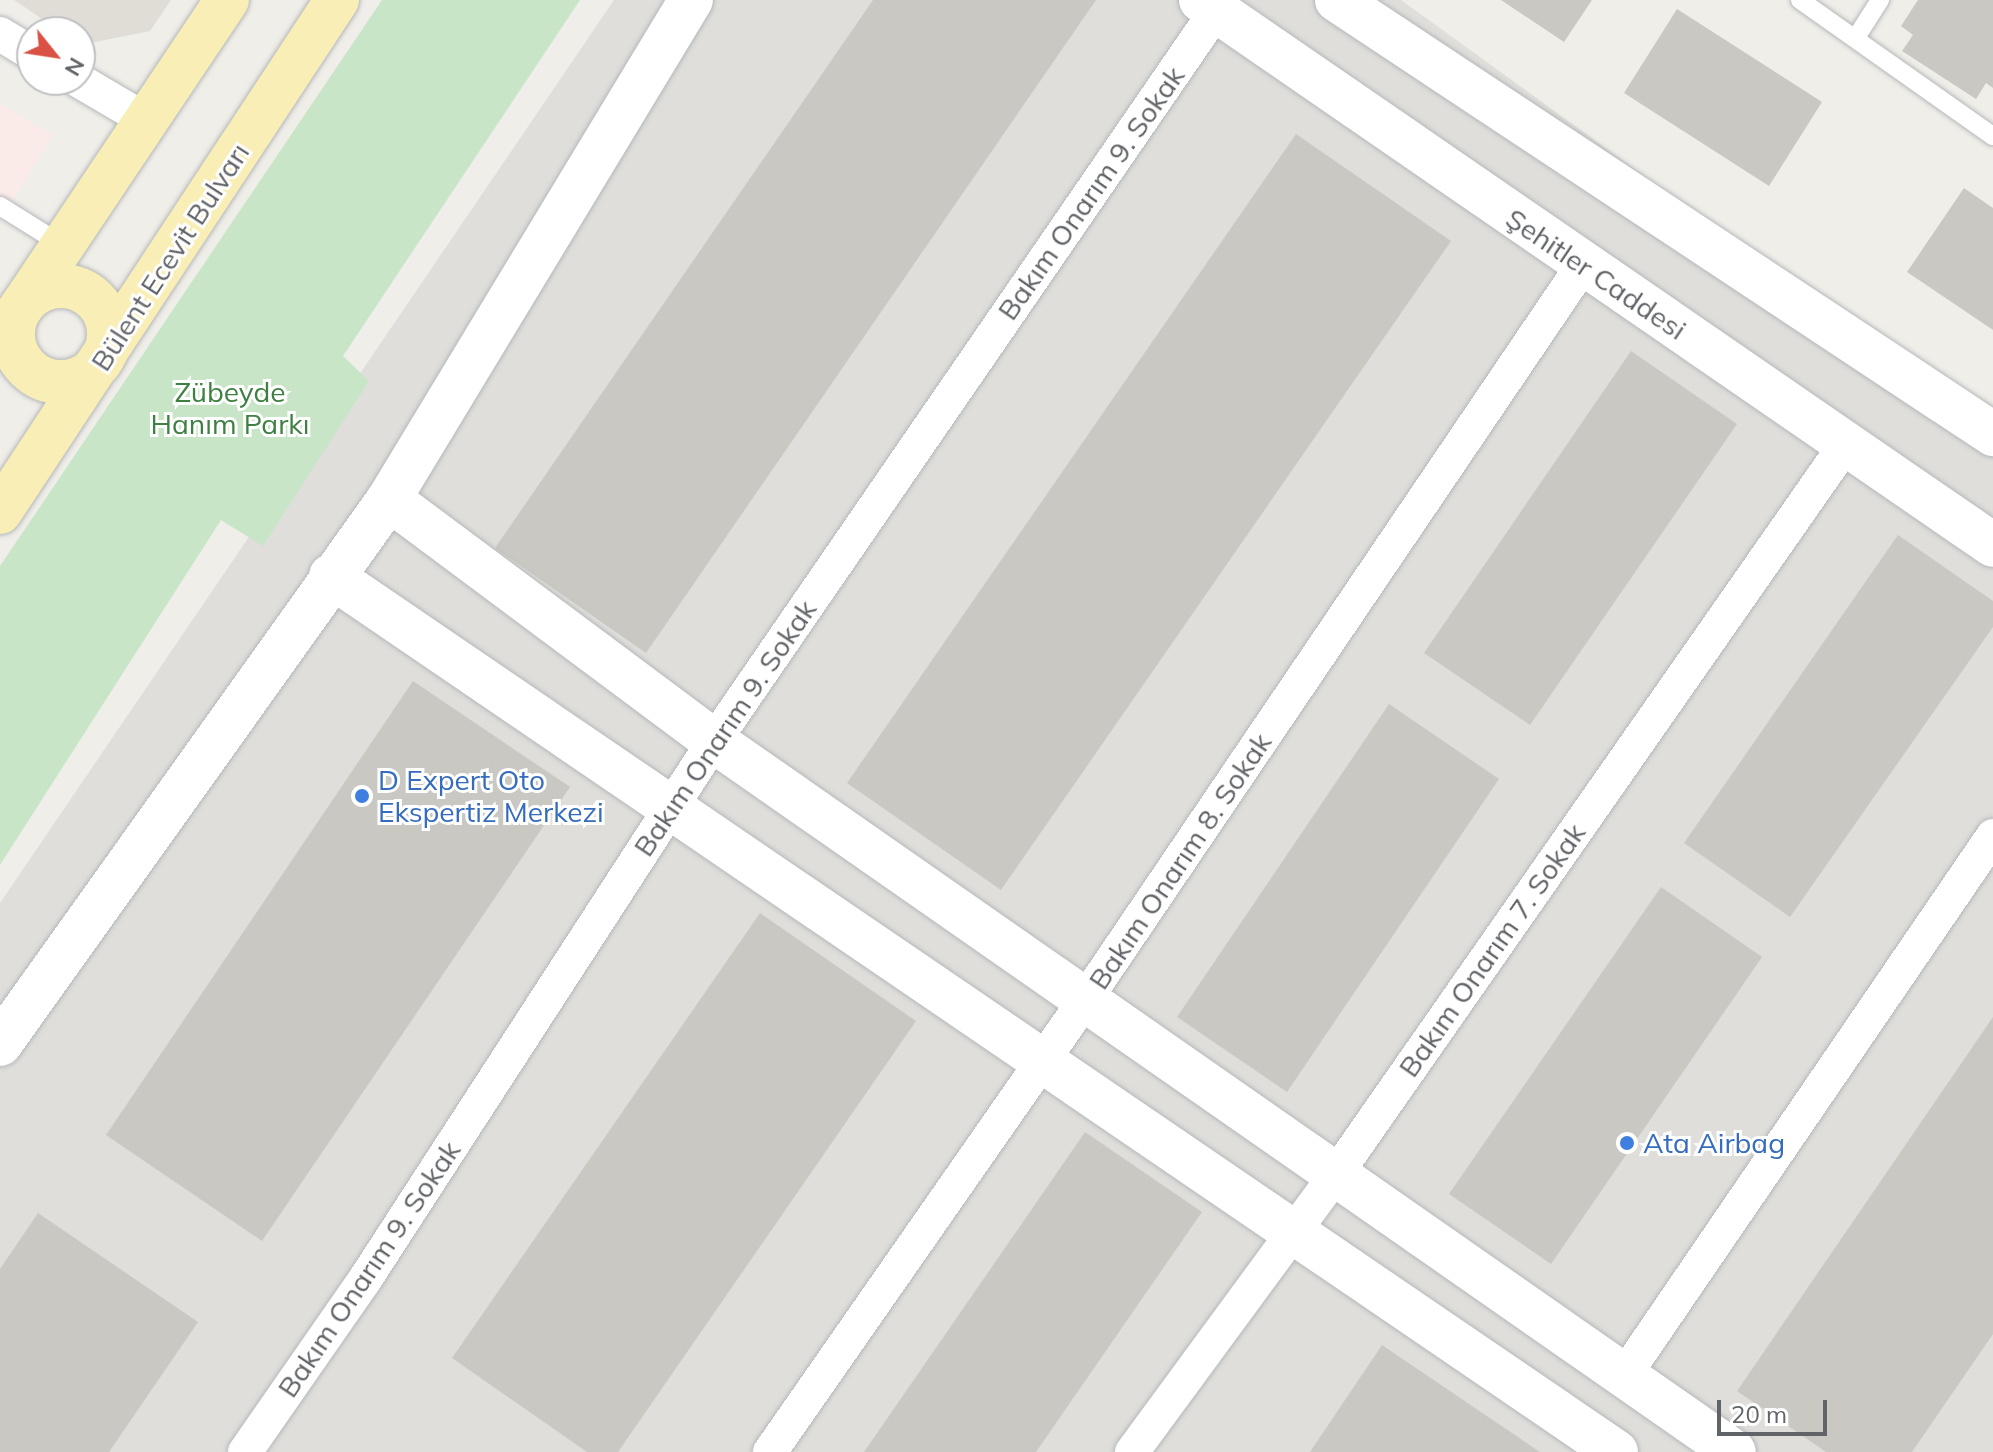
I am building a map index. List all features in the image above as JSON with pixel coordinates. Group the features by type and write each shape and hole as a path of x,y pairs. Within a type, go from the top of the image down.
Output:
{"main road":[{"path":"7,314 64,246 227,0"},
{"name":"Bülent Ecevit Bulvarı","path":"0,512 337,0"},
{"path":"48,288 81,290 95,299 110,328 102,360 93,372 64,383 35,375 24,365 7,314 48,288"}],"street":[{"path":"0,1044 331,576 389,499 691,0"},
{"path":"1337,0 1993,434"},
{"name":"Şehitler Caddesi","path":"1209,6 1993,545"},
{"name":"Bakım Onarım 9. Sokak","path":"245,1452 364,1281 714,741 1209,6"},
{"path":"96,91 146,120"},
{"name":"Bakım Onarım 8. Sokak","path":"770,1452 1040,1060 1085,1000 1583,265"},
{"name":"Bakım Onarım 7. Sokak","path":"1132,1452 1334,1177 1846,444"},
{"path":"389,499 714,741 1334,1177 1734,1452"},
{"path":"331,576 1616,1452"},
{"path":"1624,1376 1993,836"}],"lane":[{"path":"1800,0 1857,36 1993,136"},
{"path":"1857,36 1880,0"},
{"path":"0,206 64,246"}],"shaded area":[{"path":"14,0 171,0 150,31 96,42 96,16 38,16"},
{"path":"614,0 1401,0 1993,428 1993,1452 0,1452 0,903"},
{"path":"0,104 53,135 0,220"}],"green space":[{"name":"Zübeyde Hanım Parkı","path":"382,0 580,0 343,356 369,381 263,546 221,520 0,865 0,566"}],"building":[{"path":"873,0 1096,0 646,653 495,548"},
{"path":"1501,0 1592,0 1564,42"},
{"path":"1918,0 1993,0 1993,88 1986,83 1976,99 1902,51 1913,35 1901,26"},
{"path":"1677,9 1822,102 1769,186 1624,93"},
{"path":"1296,134 1451,241 1001,890 847,783"},
{"path":"1964,188 1993,208 1993,330 1907,272"},
{"path":"1631,351 1737,424 1530,725 1424,653"},
{"path":"1898,535 1993,601 1993,627 1790,917 1684,843"},
{"path":"413,681 570,787 262,1241 106,1135"},
{"path":"1389,704 1499,779 1287,1092 1177,1017"},
{"path":"1661,887 1762,957 1551,1264 1449,1194"},
{"path":"760,913 916,1021 618,1452 587,1452 452,1358"},
{"path":"1993,1017 1993,1334 1912,1452 1826,1452 1737,1391"},
{"path":"1085,1132 1202,1212 1036,1452 864,1452"},
{"path":"38,1213 198,1322 109,1452 0,1452 0,1269"},
{"path":"1382,1345 1540,1452 1310,1452"}],"place":[{"name":"D Expert Oto Ekspertiz Merkezi","path":"362,796"},
{"name":"Ata Airbag","path":"1627,1143"}]}
